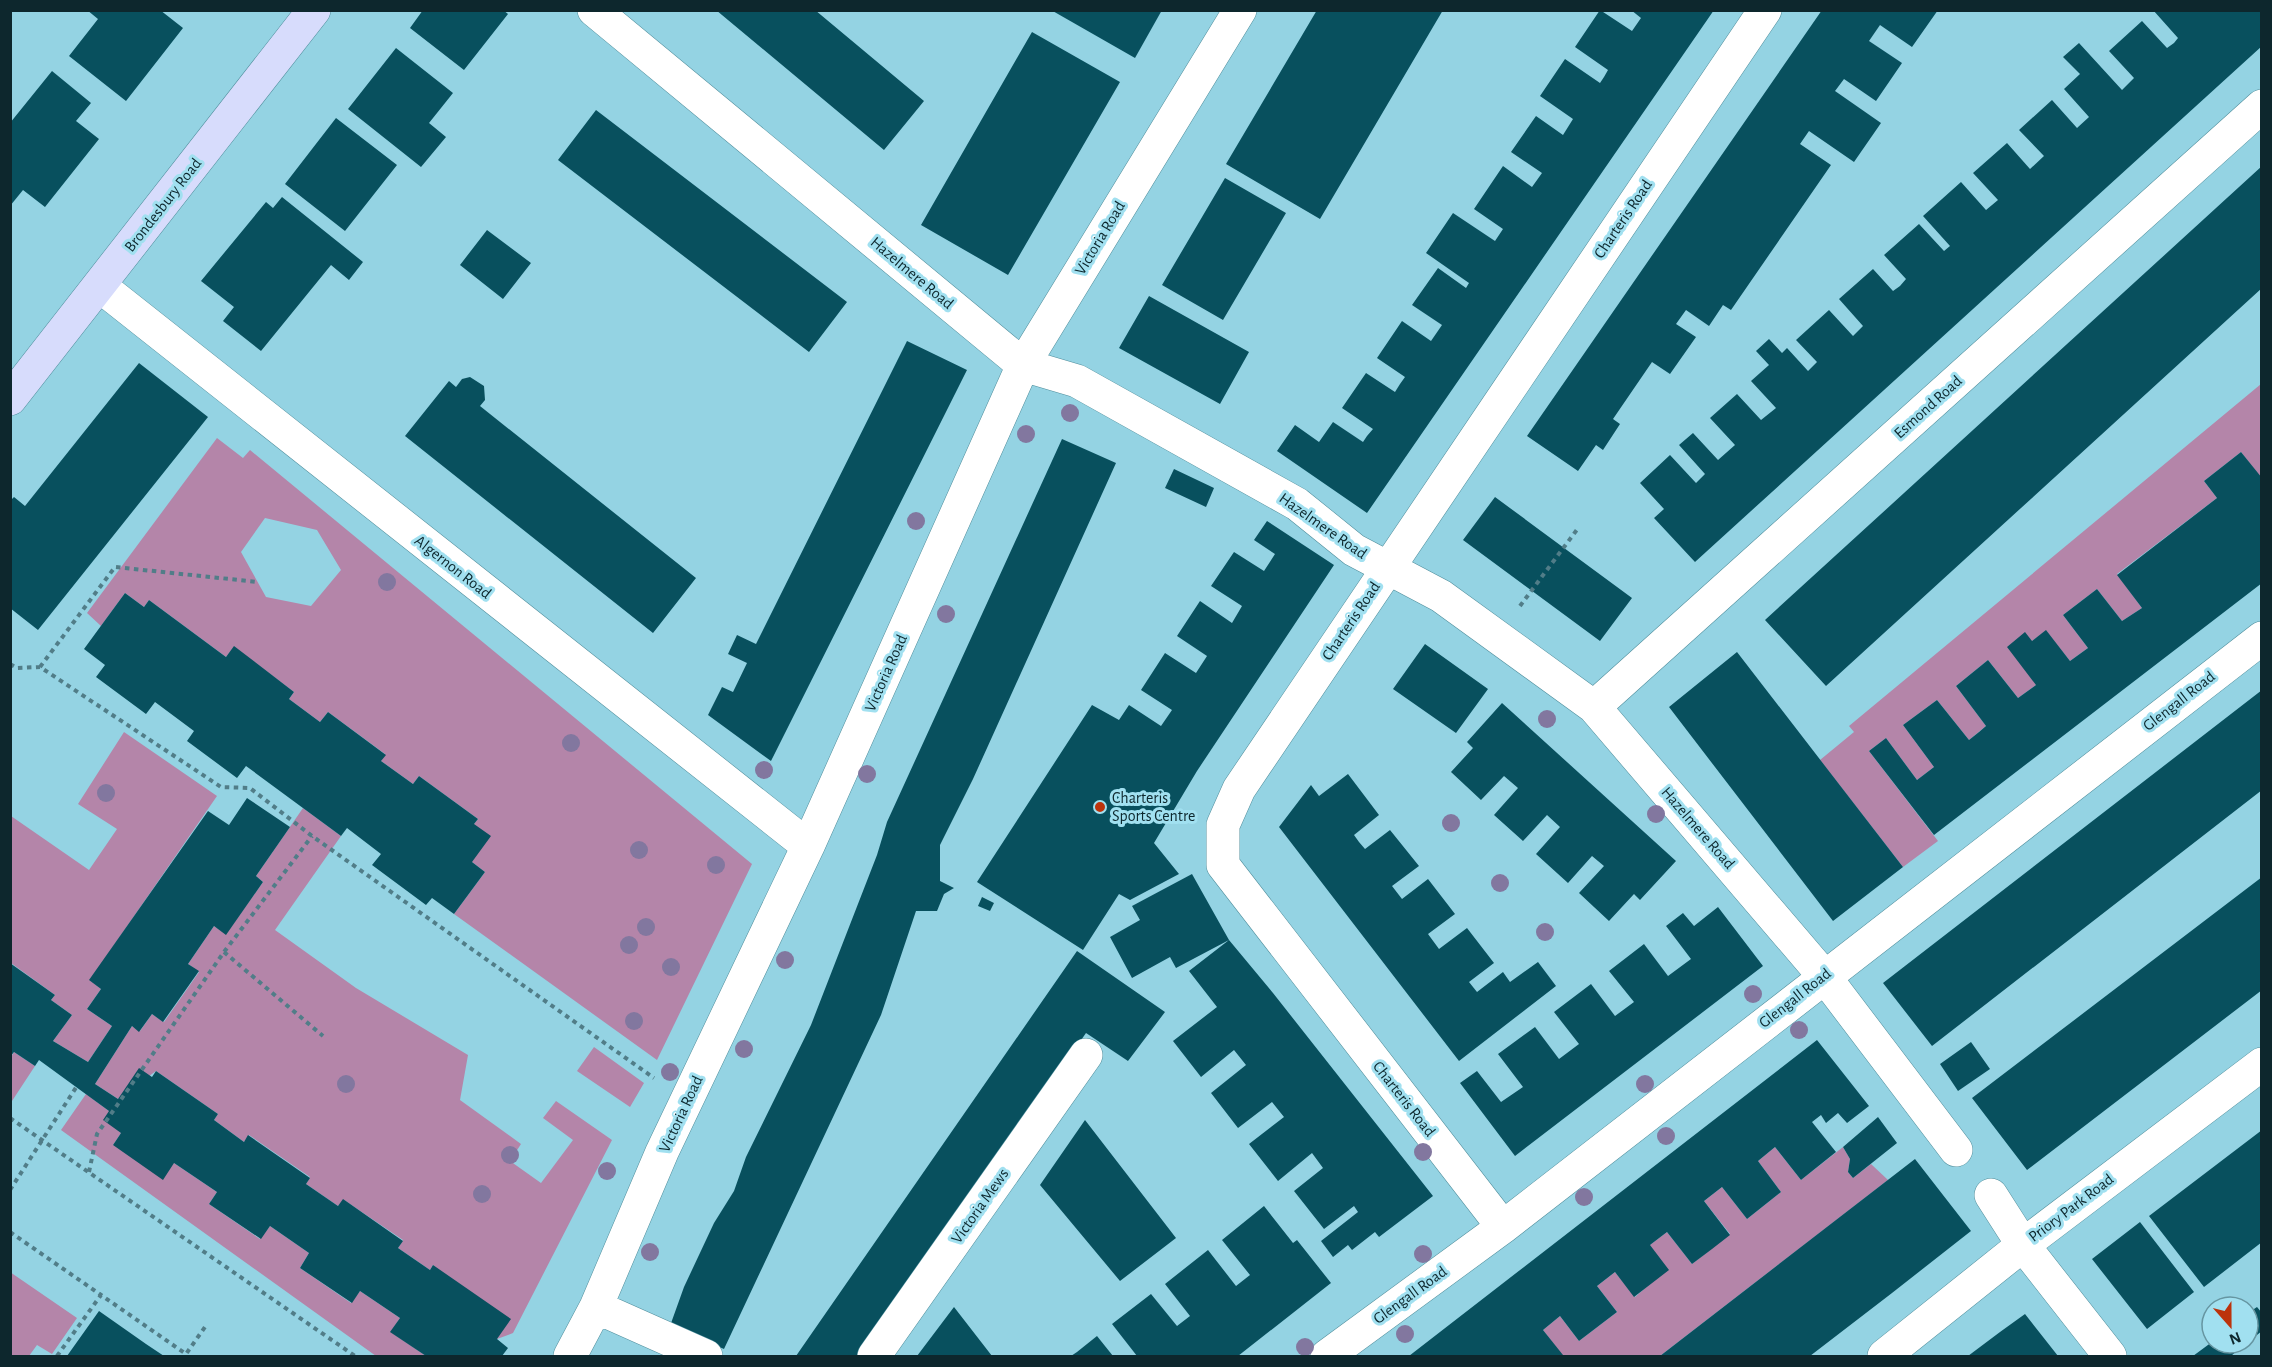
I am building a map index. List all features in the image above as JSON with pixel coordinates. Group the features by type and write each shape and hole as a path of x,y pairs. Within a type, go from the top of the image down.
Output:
{"main road":[{"name":"Brondesbury Road","path":"10,399 314,10"}],"street":[{"name":"Hazelmere Road","path":"594,10 1023,365 1087,386 1297,504 1354,550 1441,596 1594,707 1824,976 1956,1150"},
{"name":"Victoria Road","path":"570,1356 596,1307 690,1095 808,846 1023,365 1240,10"},
{"name":"Charteris Road","path":"1503,1227 1223,865 1223,825 1239,789 1765,10"},
{"name":"Esmond Road","path":"1594,707 2262,106"},
{"name":"Algernon Road","path":"100,286 808,846"},
{"name":"Glengall Road","path":"1327,1356 1503,1227 2262,638"},
{"name":"Victoria Mews","path":"874,1356 1086,1055"},
{"name":"Priory Park Road","path":"1884,1356 2023,1245 2262,1064"},
{"path":"1991,1195 2023,1245 2110,1356"},
{"path":"596,1307 706,1356"}],"path":[{"path":"1498,636 1579,527"},
{"path":"40,667 114,567 258,582"},
{"path":"10,664 17,668 40,667 221,787 250,788 312,836 648,1075 690,1095"},
{"path":"89,1172 98,1134 224,952 312,836"},
{"path":"224,952 323,1036"},
{"path":"10,1190 77,1086"},
{"path":"10,1118 355,1356"},
{"path":"10,1232 186,1354 205,1327"},
{"path":"57,1356 101,1295"}],"shaded area":[{"path":"2261,384 2261,478 2241,452 2204,481 2217,498 2117,574 2142,608 2122,621 2097,589 2063,615 2088,648 2070,661 2046,631 2032,641 2036,685 2018,698 1988,660 1956,686 1986,726 1969,740 1937,700 1903,725 1934,767 1917,780 1886,738 1869,751 1938,841 1903,867 1820,760 1854,732 1849,726"},
{"path":"217,438 243,458 250,450 752,864 657,1060 454,914 485,872 472,862 474,824 478,819 419,776 413,784 381,761 385,754 328,712 320,722 289,699 294,692 234,647 226,657 149,600 144,607 125,593 101,626 87,613","holes":["265,518 317,530 341,570 311,606 266,597 241,552"]},
{"path":"124,732 217,796 90,980 101,989 87,1009 112,1026 88,1062 53,1041 72,1015 51,1000 55,995 11,963 11,816 89,870 117,829 78,804"},
{"path":"303,808 341,836 275,930 356,988 468,1055 460,1100 521,1144 510,1161 541,1183 573,1140 543,1118 556,1101 612,1140 513,1333 497,1339 433,1265 430,1270 398,1248 403,1240 344,1200 338,1206 306,1184 310,1177 249,1135 244,1142 214,1120 218,1114 156,1071 118,1099 95,1084 132,1026 140,1031 152,1014 164,1022 199,972 188,964 214,926 226,934 263,882 256,876"},
{"path":"594,1047 644,1083 630,1107 577,1071"},
{"path":"14,1052 35,1066 12,1101 11,1057"},
{"path":"86,1094 109,1111 121,1133 113,1145 174,1163 217,1192 209,1204 260,1239 270,1226 309,1253 300,1268 351,1303 360,1291 400,1318 391,1332 426,1356 376,1356 61,1130"},
{"path":"1775,1147 1801,1180 1843,1147 1850,1159 1848,1172 1853,1178 1871,1164 1888,1180 1660,1356 1560,1356 1562,1355 1543,1330 1560,1316 1579,1341 1617,1312 1597,1286 1615,1272 1635,1297 1651,1283 1650,1245 1667,1232 1692,1264 1730,1234 1704,1201 1722,1187 1747,1219 1781,1192 1758,1161"},
{"path":"10,1272 77,1318 52,1354 37,1345 29,1356 11,1356"}],"building":[{"path":"87,10 160,10 183,28 126,101 69,56 98,19"},
{"path":"423,10 503,10 508,14 464,70 410,28"},
{"path":"716,10 815,10 924,101 884,150"},
{"path":"1051,10 1162,10 1135,58"},
{"path":"1317,10 1443,10 1320,219 1226,164"},
{"path":"1600,10 1632,31 1641,18 1631,10 1714,10 1367,513 1277,451 1295,425 1319,442 1333,422 1363,442 1373,429 1342,408 1366,373 1395,392 1405,377 1377,358 1402,321 1431,341 1442,325 1412,305 1438,268 1466,288 1469,283 1426,253 1453,213 1495,241 1503,229 1474,209 1503,166 1532,187 1542,173 1511,152 1536,116 1563,135 1573,119 1540,96 1565,59 1600,83 1604,77 1608,70 1575,47"},
{"path":"1822,10 1938,10 1912,47 1880,25 1869,41 1902,63 1876,101 1844,79 1835,91 1881,123 1854,162 1809,131 1800,144 1831,165 1731,310 1723,305 1709,326 1686,310 1676,324 1696,337 1670,374 1652,362 1613,419 1620,424 1603,450 1596,445 1578,471 1527,436"},
{"path":"2153,10 2262,10 2262,46 1695,562 1654,518 1664,509 1640,483 1670,455 1696,483 1705,474 1679,445 1693,433 1718,460 1735,445 1710,418 1737,394 1761,420 1776,408 1751,381 1769,365 1756,351 1769,339 1782,353 1787,348 1808,371 1817,362 1796,340 1829,310 1853,336 1863,326 1839,299 1873,269 1893,291 1900,286 1906,279 1884,255 1919,224 1944,251 1950,246 1923,216 1961,182 1986,210 1998,200 1973,173 2007,143 2030,169 2044,156 2019,130 2052,100 2077,128 2089,117 2064,89 2080,74 2063,57 2079,43 2122,90 2134,78 2109,51 2142,21 2167,48 2174,43 2178,38"},
{"path":"1032,32 1120,82 1008,275 921,225"},
{"path":"396,48 453,93 429,123 446,137 421,167 348,109"},
{"path":"52,71 91,103 76,121 99,139 45,207 23,190 10,206 10,123"},
{"path":"596,110 847,302 809,352 558,160"},
{"path":"336,118 397,165 345,231 285,184"},
{"path":"2262,166 2262,288 1826,686 1765,620"},
{"path":"1225,178 1286,213 1223,320 1162,285"},
{"path":"282,197 363,262 349,280 331,265 261,351 223,321 234,307 201,281 266,202 273,208"},
{"path":"487,230 531,263 503,299 460,265"},
{"path":"1149,296 1249,352 1220,404 1119,348"},
{"path":"907,341 967,370 771,761 708,715 722,687 733,692 747,663 728,654 737,635 756,644"},
{"path":"139,363 208,417 38,630 10,608 10,501 14,497 25,506"},
{"path":"470,377 484,386 485,400 480,406 696,578 653,633 405,436 449,381 456,387 462,379"},
{"path":"1062,439 1116,463 973,779 940,845 940,881 954,888 944,894 937,911 916,911 881,1015 724,1349 670,1326 684,1287 714,1223 734,1191 746,1157 811,1025 877,855 887,822"},
{"path":"2241,452 2262,478 2262,583 1934,835 1869,751 1886,738 1917,780 1934,767 1903,725 1937,700 1969,740 1986,726 1956,686 1988,660 2018,698 2036,685 2007,647 2025,632 2032,641 2046,630 2070,661 2088,648 2063,615 2097,589 2122,621 2142,608 2117,575 2217,498 2204,481"},
{"path":"1174,469 1214,488 1206,507 1165,488"},
{"path":"1495,497 1632,598 1600,641 1463,540"},
{"path":"1267,521 1334,565 1197,771 1154,843 1179,874 1130,900 1119,894 1083,950 977,882 1092,705 1119,720 1129,705 1161,726 1172,710 1141,690 1165,653 1196,673 1207,656 1177,636 1200,601 1232,623 1242,606 1211,586 1234,552 1264,571 1275,554 1254,540"},
{"path":"125,593 144,607 149,600 226,657 234,646 294,692 289,699 320,722 328,712 386,755 381,761 413,784 419,776 478,819 474,824 491,836 472,862 485,872 454,914 432,898 426,905 372,865 381,854 347,828 341,836 246,766 237,778 187,741 194,731 155,702 146,714 96,677 105,665 84,649"},
{"path":"1425,644 1488,689 1456,733 1393,689"},
{"path":"1737,652 1903,867 1833,921 1669,707"},
{"path":"2262,690 2262,790 1932,1046 1883,983"},
{"path":"1502,703 1676,861 1640,900 1634,894 1609,921 1579,893 1604,866 1592,856 1568,883 1536,854 1560,827 1547,815 1523,841 1494,815 1518,788 1504,776 1481,800 1451,772 1473,748 1467,742"},
{"path":"1348,774 1379,815 1354,835 1359,842 1365,849 1390,830 1419,866 1392,886 1402,899 1428,879 1455,914 1428,934 1439,949 1467,928 1494,963 1469,982 1477,992 1503,972 1510,982 1538,962 1556,986 1459,1061 1279,827 1311,785 1319,796"},
{"path":"247,798 290,827 256,876 263,882 226,935 214,926 188,964 199,971 163,1022 152,1014 139,1032 132,1026 95,1084 118,1099 139,1068 152,1077 156,1071 218,1114 214,1120 244,1142 248,1135 310,1178 306,1184 338,1206 343,1199 403,1241 398,1248 430,1270 433,1265 511,1319 497,1339 508,1348 502,1356 426,1356 390,1332 400,1318 360,1291 352,1303 300,1268 309,1253 270,1226 261,1239 209,1204 217,1192 174,1163 163,1180 113,1145 121,1133 103,1120 109,1111 39,1060 35,1066 14,1052 10,1057 10,963 55,995 51,1000 72,1015 53,1041 88,1062 112,1026 87,1009 101,989 89,980 208,811 229,825"},
{"path":"1192,874 1229,940 1176,968 1170,957 1132,978 1110,937 1140,920 1132,906"},
{"path":"2262,877 2262,990 2027,1170 1972,1098"},
{"path":"982,897 994,903 990,911 978,906"},
{"path":"1718,907 1763,966 1515,1156 1460,1083 1477,1071 1501,1102 1523,1087 1498,1054 1535,1027 1559,1059 1579,1044 1554,1012 1591,984 1615,1016 1634,1002 1609,971 1644,944 1668,976 1691,959 1666,926 1683,913 1694,926"},
{"path":"1229,940 1433,1196 1379,1237 1375,1232 1352,1250 1348,1245 1333,1257 1321,1241 1358,1212 1354,1206 1324,1229 1294,1191 1323,1168 1312,1153 1278,1181 1249,1144 1284,1117 1272,1102 1238,1128 1211,1093 1246,1065 1234,1050 1201,1077 1173,1041 1217,1007 1189,971"},
{"path":"1077,951 1165,1012 1128,1061 1086,1033 861,1356 796,1356"},
{"path":"1817,1040 1869,1106 1847,1123 1838,1113 1826,1123 1821,1115 1812,1122 1836,1152 1801,1180 1775,1147 1758,1161 1781,1192 1747,1219 1722,1187 1704,1201 1730,1235 1712,1249 1692,1264 1667,1232 1650,1245 1669,1270 1634,1297 1615,1272 1597,1286 1617,1312 1579,1341 1560,1316 1543,1330 1563,1355 1409,1356"},
{"path":"1971,1042 1990,1069 1958,1091 1940,1064"},
{"path":"1878,1117 1897,1143 1853,1178 1848,1172 1850,1159 1843,1147"},
{"path":"1085,1120 1176,1238 1120,1281 1040,1185"},
{"path":"2262,1130 2262,1242 2204,1287 2149,1216"},
{"path":"1915,1159 1971,1231 1892,1293 1810,1356 1660,1356"},
{"path":"1264,1206 1293,1243 1297,1240 1331,1283 1238,1356 1137,1356 1112,1324 1151,1294 1177,1326 1190,1316 1165,1284 1208,1250 1236,1286 1250,1275 1222,1240"},
{"path":"2140,1222 2194,1292 2147,1329 2092,1259"},
{"path":"954,1307 992,1356 917,1356"},
{"path":"99,1311 146,1344 164,1356 67,1356"},
{"path":"2260,1311 2262,1313 2262,1331 2260,1333"},
{"path":"2025,1314 2058,1356 1968,1356 2000,1332"},
{"path":"1097,1336 1113,1356 1071,1356 1077,1352"},
{"path":"2200,1351 2200,1355 2232,1355 2231,1356 2193,1356"}],"place":[{"name":"Charteris Sports Centre","path":"1100,807"}]}
